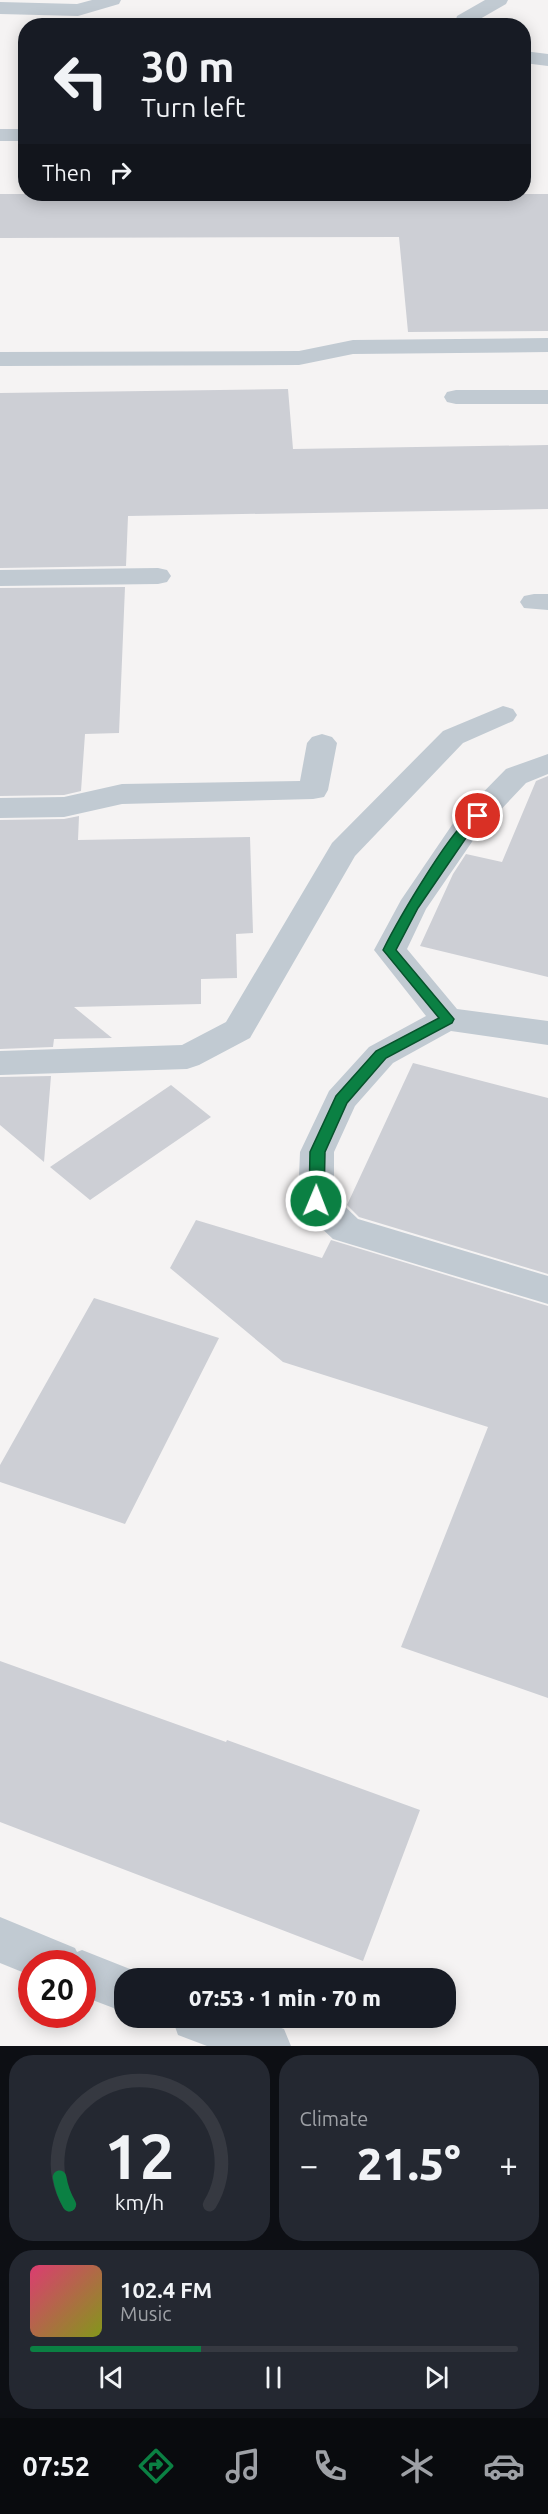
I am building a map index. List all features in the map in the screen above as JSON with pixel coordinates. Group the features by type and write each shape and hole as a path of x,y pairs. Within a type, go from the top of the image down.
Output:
{"street":[{"path":"0,8 78,10 112,0"},
{"path":"467,18 498,0"},
{"path":"531,58 548,60"},
{"path":"0,135 18,135"},
{"path":"0,359 299,358 353,347 548,345"},
{"path":"456,397 548,397"},
{"path":"0,578 158,576"},
{"path":"0,1063 187,1057 238,1030 343,850 453,737 504,715"},
{"path":"0,808 64,807 122,794 313,789 322,743"},
{"path":"447,1019 390,950 412,907 465,829 516,776 548,763"},
{"path":"548,1033 447,1019 381,1055 341,1100 317,1152 316,1201 346,1229 548,1290"},
{"path":"0,1940 25,1950"},
{"path":"96,1978 114,1985"},
{"path":"221,2028 267,2046"}],"building":[{"path":"0,194 18,194 18,201 531,201 531,194 548,194 548,331 408,332 399,237 0,238"},
{"path":"288,389 293,449 548,445 548,509 128,516 126,566 0,568 0,393"},
{"path":"125,587 119,733 85,734 81,791 64,795 0,796 0,588"},
{"path":"548,776 548,977 420,946 453,874 466,854 502,862 536,781"},
{"path":"79,816 78,840 250,837 253,933 236,934 237,978 201,979 201,1004 74,1007 112,1038 54,1039 53,1047 0,1049 0,820 64,819"},
{"path":"413,1063 548,1098 548,1274 359,1217 347,1205"},
{"path":"51,1076 44,1162 0,1125 0,1077"},
{"path":"171,1085 211,1117 90,1200 50,1167"},
{"path":"196,1220 322,1258 331,1240 548,1306 548,1698 401,1647 488,1427 283,1362 170,1268"},
{"path":"94,1298 219,1338 125,1524 0,1482 0,1465"},
{"path":"0,1661 420,1810 363,1961 0,1822"}],"route":[{"path":"316,1201 317,1152 341,1100 381,1055 447,1019 390,950 412,907 465,829 478,816"}]}
